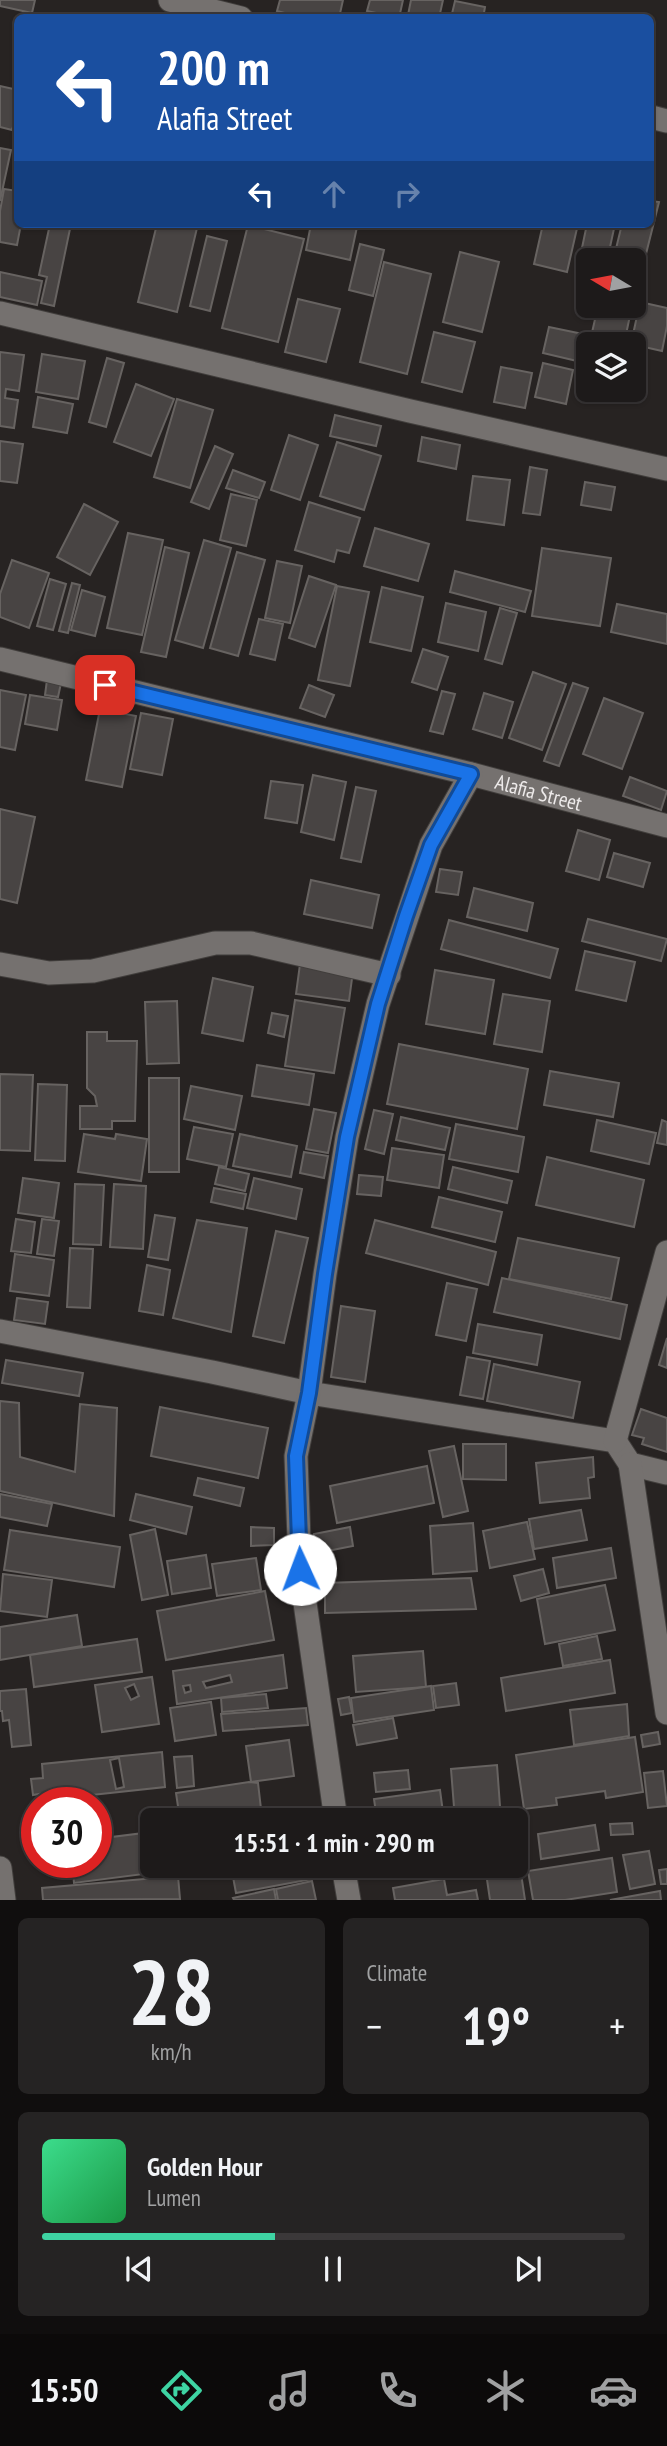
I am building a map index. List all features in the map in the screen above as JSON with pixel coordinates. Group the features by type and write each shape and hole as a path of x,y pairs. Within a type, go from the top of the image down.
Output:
{"street":[{"path":"170,0 225,14"},
{"path":"0,313 667,469"},
{"name":"Alafia Street","path":"0,659 471,774 667,827"},
{"path":"334,1808 300,1569 296,1456 309,1393 347,1137 378,1004 431,845 471,774"},
{"path":"0,964 49,973 93,971 215,943 251,943 389,975"},
{"path":"667,1252 615,1441 629,1464 667,1713"},
{"path":"0,1331 309,1393 615,1441"},
{"path":"629,1464 667,1473"},
{"path":"0,1868 4,1900"},
{"path":"345,1878 349,1900"}],"building":[{"path":"0,0 35,0 32,13 0,6"},
{"path":"280,0 343,0 340,14 289,14 277,11"},
{"path":"370,0 403,0 400,14 367,11"},
{"path":"411,0 443,0 440,14 408,14"},
{"path":"455,1 485,7 484,14 452,14"},
{"path":"0,86 14,89 14,122 12,130 0,127"},
{"path":"0,148 11,150 0,201"},
{"path":"4,189 14,190 14,228 20,228 17,245 0,242 0,211"},
{"path":"654,201 659,202 654,222"},
{"path":"49,228 70,228 54,306 41,303 47,277 39,275"},
{"path":"156,228 197,228 177,312 138,302"},
{"path":"247,228 260,228 304,239 278,342 222,328"},
{"path":"310,228 357,228 350,260 306,250"},
{"path":"542,228 577,228 567,272 534,264"},
{"path":"586,228 614,228 610,248 582,248"},
{"path":"621,228 652,228 646,254 646,248 616,248"},
{"path":"207,236 227,241 210,311 190,306"},
{"path":"360,244 384,250 373,296 349,290"},
{"path":"460,252 499,262 482,332 443,322"},
{"path":"384,262 431,274 407,374 360,362"},
{"path":"0,272 42,281 37,305 0,297"},
{"path":"298,299 340,309 326,362 285,352"},
{"path":"646,303 667,308 662,351 646,347 646,332 634,332 637,318 646,318"},
{"path":"595,318 629,318 627,332 592,332"},
{"path":"549,327 576,333 576,361 543,353"},
{"path":"434,332 475,342 462,392 422,382"},
{"path":"0,352 24,355 19,391 6,389 5,398 18,400 14,428 0,426"},
{"path":"42,354 85,361 78,399 36,392"},
{"path":"107,358 124,363 106,427 89,422"},
{"path":"543,363 573,370 566,404 535,397"},
{"path":"501,367 532,373 525,408 494,402"},
{"path":"136,384 174,399 151,456 114,442"},
{"path":"38,397 73,404 67,433 33,427"},
{"path":"177,399 213,410 190,488 154,477"},
{"path":"335,415 381,426 376,446 330,436"},
{"path":"289,435 318,445 300,500 271,490"},
{"path":"422,437 460,445 456,469 418,461"},
{"path":"0,441 23,444 17,483 0,481"},
{"path":"337,442 381,456 364,510 320,496"},
{"path":"215,446 233,454 209,509 191,502"},
{"path":"530,467 547,470 540,515 523,513"},
{"path":"233,470 265,482 259,498 226,488"},
{"path":"473,476 510,480 504,525 467,520"},
{"path":"585,482 615,487 611,510 581,505"},
{"path":"231,494 257,500 246,546 220,540"},
{"path":"309,502 360,518 349,553 337,550 334,562 295,550"},
{"path":"84,504 118,522 90,575 57,557"},
{"path":"375,528 429,544 418,581 364,566"},
{"path":"128,533 163,540 142,635 107,628"},
{"path":"204,540 231,548 203,648 175,640"},
{"path":"165,547 189,553 166,657 141,652"},
{"path":"542,548 611,558 600,626 532,616"},
{"path":"237,552 265,560 238,656 210,648"},
{"path":"12,560 49,573 29,628 0,617 0,594"},
{"path":"277,561 302,566 290,623 265,618"},
{"path":"455,571 531,591 525,612 450,592"},
{"path":"309,576 336,585 315,647 289,638"},
{"path":"50,579 66,584 53,630 37,626"},
{"path":"72,583 80,585 68,633 59,631"},
{"path":"337,586 369,592 350,686 318,680"},
{"path":"382,587 423,597 411,651 370,642"},
{"path":"82,590 105,597 95,636 71,630"},
{"path":"446,603 486,612 478,651 438,642"},
{"path":"617,604 667,614 667,644 611,632"},
{"path":"500,608 517,613 502,664 485,659"},
{"path":"259,619 283,624 275,660 250,654"},
{"path":"423,649 448,657 437,690 412,682"},
{"path":"533,672 566,684 542,750 509,738"},
{"path":"47,680 61,683 58,697 45,695"},
{"path":"573,683 588,688 559,766 544,761"},
{"path":"309,685 334,695 325,717 300,708"},
{"path":"0,690 26,695 15,750 0,747"},
{"path":"442,691 455,694 443,734 430,731"},
{"path":"484,693 513,702 502,738 473,729"},
{"path":"30,695 62,700 57,730 25,724"},
{"path":"604,698 643,713 622,769 583,754"},
{"path":"100,709 136,716 122,787 86,780"},
{"path":"141,713 173,719 162,775 130,769"},
{"path":"313,775 346,782 334,840 301,832"},
{"path":"630,777 667,791 661,810 623,796"},
{"path":"271,781 303,785 297,823 265,818"},
{"path":"356,787 376,791 361,862 341,858"},
{"path":"0,809 35,817 17,903 0,899"},
{"path":"578,830 610,840 599,880 566,871"},
{"path":"614,853 650,863 643,887 607,877"},
{"path":"440,869 462,872 458,895 436,892"},
{"path":"311,880 379,895 372,928 304,914"},
{"path":"474,888 533,903 527,931 467,917"},
{"path":"588,919 667,939 661,961 582,941"},
{"path":"449,920 558,949 550,978 441,949"},
{"path":"585,951 635,962 626,1001 576,990"},
{"path":"300,964 353,971 349,1001 296,994"},
{"path":"435,970 494,980 485,1034 426,1024"},
{"path":"213,978 253,987 243,1041 202,1033"},
{"path":"503,994 550,1001 542,1052 494,1044"},
{"path":"295,1000 345,1008 334,1073 285,1066"},
{"path":"177,1001 179,1063 147,1064 145,1002"},
{"path":"272,1013 288,1016 284,1037 268,1033"},
{"path":"87,1032 107,1032 107,1041 137,1041 135,1121 112,1121 112,1129 80,1129 80,1106 97,1106 95,1096 87,1088"},
{"path":"399,1044 528,1069 517,1129 387,1104"},
{"path":"257,1065 314,1074 309,1105 252,1096"},
{"path":"550,1071 619,1083 613,1117 544,1105"},
{"path":"0,1074 33,1075 30,1151 0,1150"},
{"path":"149,1078 179,1078 179,1172 149,1172"},
{"path":"38,1084 67,1085 65,1161 35,1160"},
{"path":"191,1086 242,1096 235,1130 184,1119"},
{"path":"314,1109 336,1113 328,1153 306,1149"},
{"path":"374,1110 393,1114 384,1154 365,1149"},
{"path":"401,1117 450,1128 445,1150 396,1140"},
{"path":"597,1120 656,1133 649,1164 591,1151"},
{"path":"662,1120 667,1122 667,1145 657,1143"},
{"path":"456,1124 524,1137 518,1172 449,1159"},
{"path":"194,1127 233,1134 226,1167 187,1159"},
{"path":"84,1134 115,1139 116,1134 147,1139 141,1181 78,1172"},
{"path":"240,1134 297,1146 291,1177 233,1166"},
{"path":"392,1148 444,1155 439,1188 387,1180"},
{"path":"304,1152 328,1156 324,1178 300,1173"},
{"path":"547,1157 644,1180 634,1227 536,1205"},
{"path":"219,1167 249,1174 245,1191 215,1184"},
{"path":"453,1167 512,1181 507,1203 448,1189"},
{"path":"359,1175 383,1177 381,1196 357,1194"},
{"path":"23,1178 59,1183 54,1218 18,1213"},
{"path":"254,1178 302,1189 296,1219 247,1208"},
{"path":"75,1184 104,1185 101,1245 73,1244"},
{"path":"114,1184 146,1186 143,1249 110,1247"},
{"path":"214,1188 246,1194 243,1209 211,1202"},
{"path":"439,1197 502,1212 495,1242 432,1227"},
{"path":"155,1215 175,1218 168,1260 148,1257"},
{"path":"16,1219 35,1222 31,1253 11,1251"},
{"path":"42,1219 59,1221 54,1256 37,1254"},
{"path":"197,1220 247,1228 231,1332 173,1318"},
{"path":"375,1220 496,1252 488,1285 366,1253"},
{"path":"276,1231 308,1238 284,1343 253,1336"},
{"path":"518,1238 619,1258 611,1299 509,1279"},
{"path":"70,1248 93,1249 90,1308 67,1307"},
{"path":"15,1254 54,1260 49,1296 10,1291"},
{"path":"147,1265 170,1270 163,1315 139,1311"},
{"path":"502,1278 627,1305 620,1339 494,1312"},
{"path":"447,1283 477,1289 466,1341 436,1335"},
{"path":"17,1298 48,1302 45,1324 14,1320"},
{"path":"341,1306 375,1311 365,1382 331,1377"},
{"path":"478,1324 542,1335 537,1365 473,1353"},
{"path":"667,1338 667,1368 659,1365"},
{"path":"467,1357 490,1361 483,1399 460,1395"},
{"path":"6,1360 83,1373 79,1396 2,1383"},
{"path":"494,1364 580,1382 573,1418 487,1401"},
{"path":"0,1401 19,1403 20,1457 75,1472 80,1404 117,1408 114,1516 0,1491"},
{"path":"160,1407 268,1428 258,1478 151,1456"},
{"path":"641,1409 667,1418 667,1452 642,1444 644,1438 632,1435"},
{"path":"463,1444 506,1444 506,1480 463,1479"},
{"path":"454,1446 468,1511 443,1517 429,1451"},
{"path":"593,1457 594,1477 588,1478 590,1498 540,1503 536,1463"},
{"path":"427,1466 434,1503 337,1523 330,1486"},
{"path":"198,1478 244,1488 240,1506 194,1495"},
{"path":"0,1494 52,1504 47,1526 0,1517"},
{"path":"136,1494 192,1507 186,1534 130,1520"},
{"path":"581,1510 587,1540 534,1549 529,1519"},
{"path":"527,1522 535,1559 490,1568 483,1531"},
{"path":"473,1523 477,1571 433,1574 430,1526"},
{"path":"251,1527 274,1528 274,1545 251,1546"},
{"path":"350,1527 353,1546 317,1553 314,1534"},
{"path":"155,1529 168,1595 142,1600 130,1535"},
{"path":"10,1530 120,1547 114,1587 4,1570"},
{"path":"611,1548 616,1578 557,1588 553,1558"},
{"path":"206,1555 211,1588 172,1594 167,1561"},
{"path":"256,1558 261,1590 217,1596 212,1564"},
{"path":"543,1569 549,1593 521,1601 514,1576"},
{"path":"3,1574 52,1580 47,1617 0,1611"},
{"path":"471,1578 476,1609 325,1613 325,1583"},
{"path":"605,1585 615,1630 545,1644 537,1599"},
{"path":"265,1591 274,1640 166,1660 157,1611"},
{"path":"77,1615 82,1646 0,1660 0,1627"},
{"path":"597,1636 602,1659 563,1666 559,1644"},
{"path":"137,1639 142,1672 34,1687 30,1655"},
{"path":"423,1651 426,1687 356,1692 353,1656"},
{"path":"283,1655 287,1688 177,1704 173,1671","holes":["230,1675 232,1682 206,1688 203,1682","190,1685 191,1691 185,1693 183,1686"]},
{"path":"610,1660 615,1693 506,1711 501,1678"},
{"path":"152,1677 159,1724 102,1732 95,1685","holes":["134,1684 139,1696 131,1700 125,1688"]},
{"path":"456,1683 459,1705 436,1708 433,1686"},
{"path":"431,1686 434,1710 354,1722 351,1698"},
{"path":"26,1689 31,1745 12,1747 9,1720 3,1721 0,1711 0,1691"},
{"path":"266,1694 268,1708 222,1712 221,1698"},
{"path":"349,1697 352,1713 341,1715 338,1699"},
{"path":"211,1702 216,1735 175,1741 170,1708"},
{"path":"627,1704 629,1736 574,1745 570,1710"},
{"path":"306,1708 308,1725 223,1731 221,1714"},
{"path":"393,1718 397,1738 357,1745 353,1725"},
{"path":"658,1732 660,1744 643,1747 641,1735"},
{"path":"635,1737 643,1792 606,1798 605,1791 556,1798 557,1805 524,1808 516,1755"},
{"path":"289,1740 294,1776 251,1782 246,1746"},
{"path":"162,1752 165,1787 112,1793 112,1787 32,1787 31,1779 43,1778 42,1764","holes":["119,1758 124,1787 116,1789 110,1760"]},
{"path":"192,1756 194,1786 177,1788 174,1757"},
{"path":"497,1765 500,1808 454,1808 451,1769"},
{"path":"408,1770 410,1789 376,1792 374,1773"},
{"path":"663,1771 667,1806 648,1808 644,1773"},
{"path":"258,1783 261,1808 178,1808 176,1793"},
{"path":"440,1790 442,1808 375,1808 374,1799"},
{"path":"632,1823 633,1834 611,1835 610,1824"},
{"path":"595,1825 599,1850 541,1859 538,1834"},
{"path":"140,1834 140,1875 74,1883 74,1878 112,1878 112,1837"},
{"path":"649,1851 655,1884 630,1889 623,1855"},
{"path":"612,1858 617,1892 565,1900 533,1900 528,1871"},
{"path":"667,1869 667,1884 661,1884 659,1870"},
{"path":"178,1878 180,1899 43,1900 42,1888"},
{"path":"233,1878 312,1879 236,1893"},
{"path":"487,1878 522,1878 525,1900 490,1900"},
{"path":"444,1879 447,1895 476,1890 478,1900 395,1900 393,1888"},
{"path":"312,1881 316,1900 278,1900 276,1889"},
{"path":"274,1889 276,1900 233,1898"},
{"path":"660,1891 661,1900 610,1900"}],"route":[{"path":"105,685 471,774 431,845 406,916 378,1004 347,1137 309,1393 296,1456 300,1569"}]}
